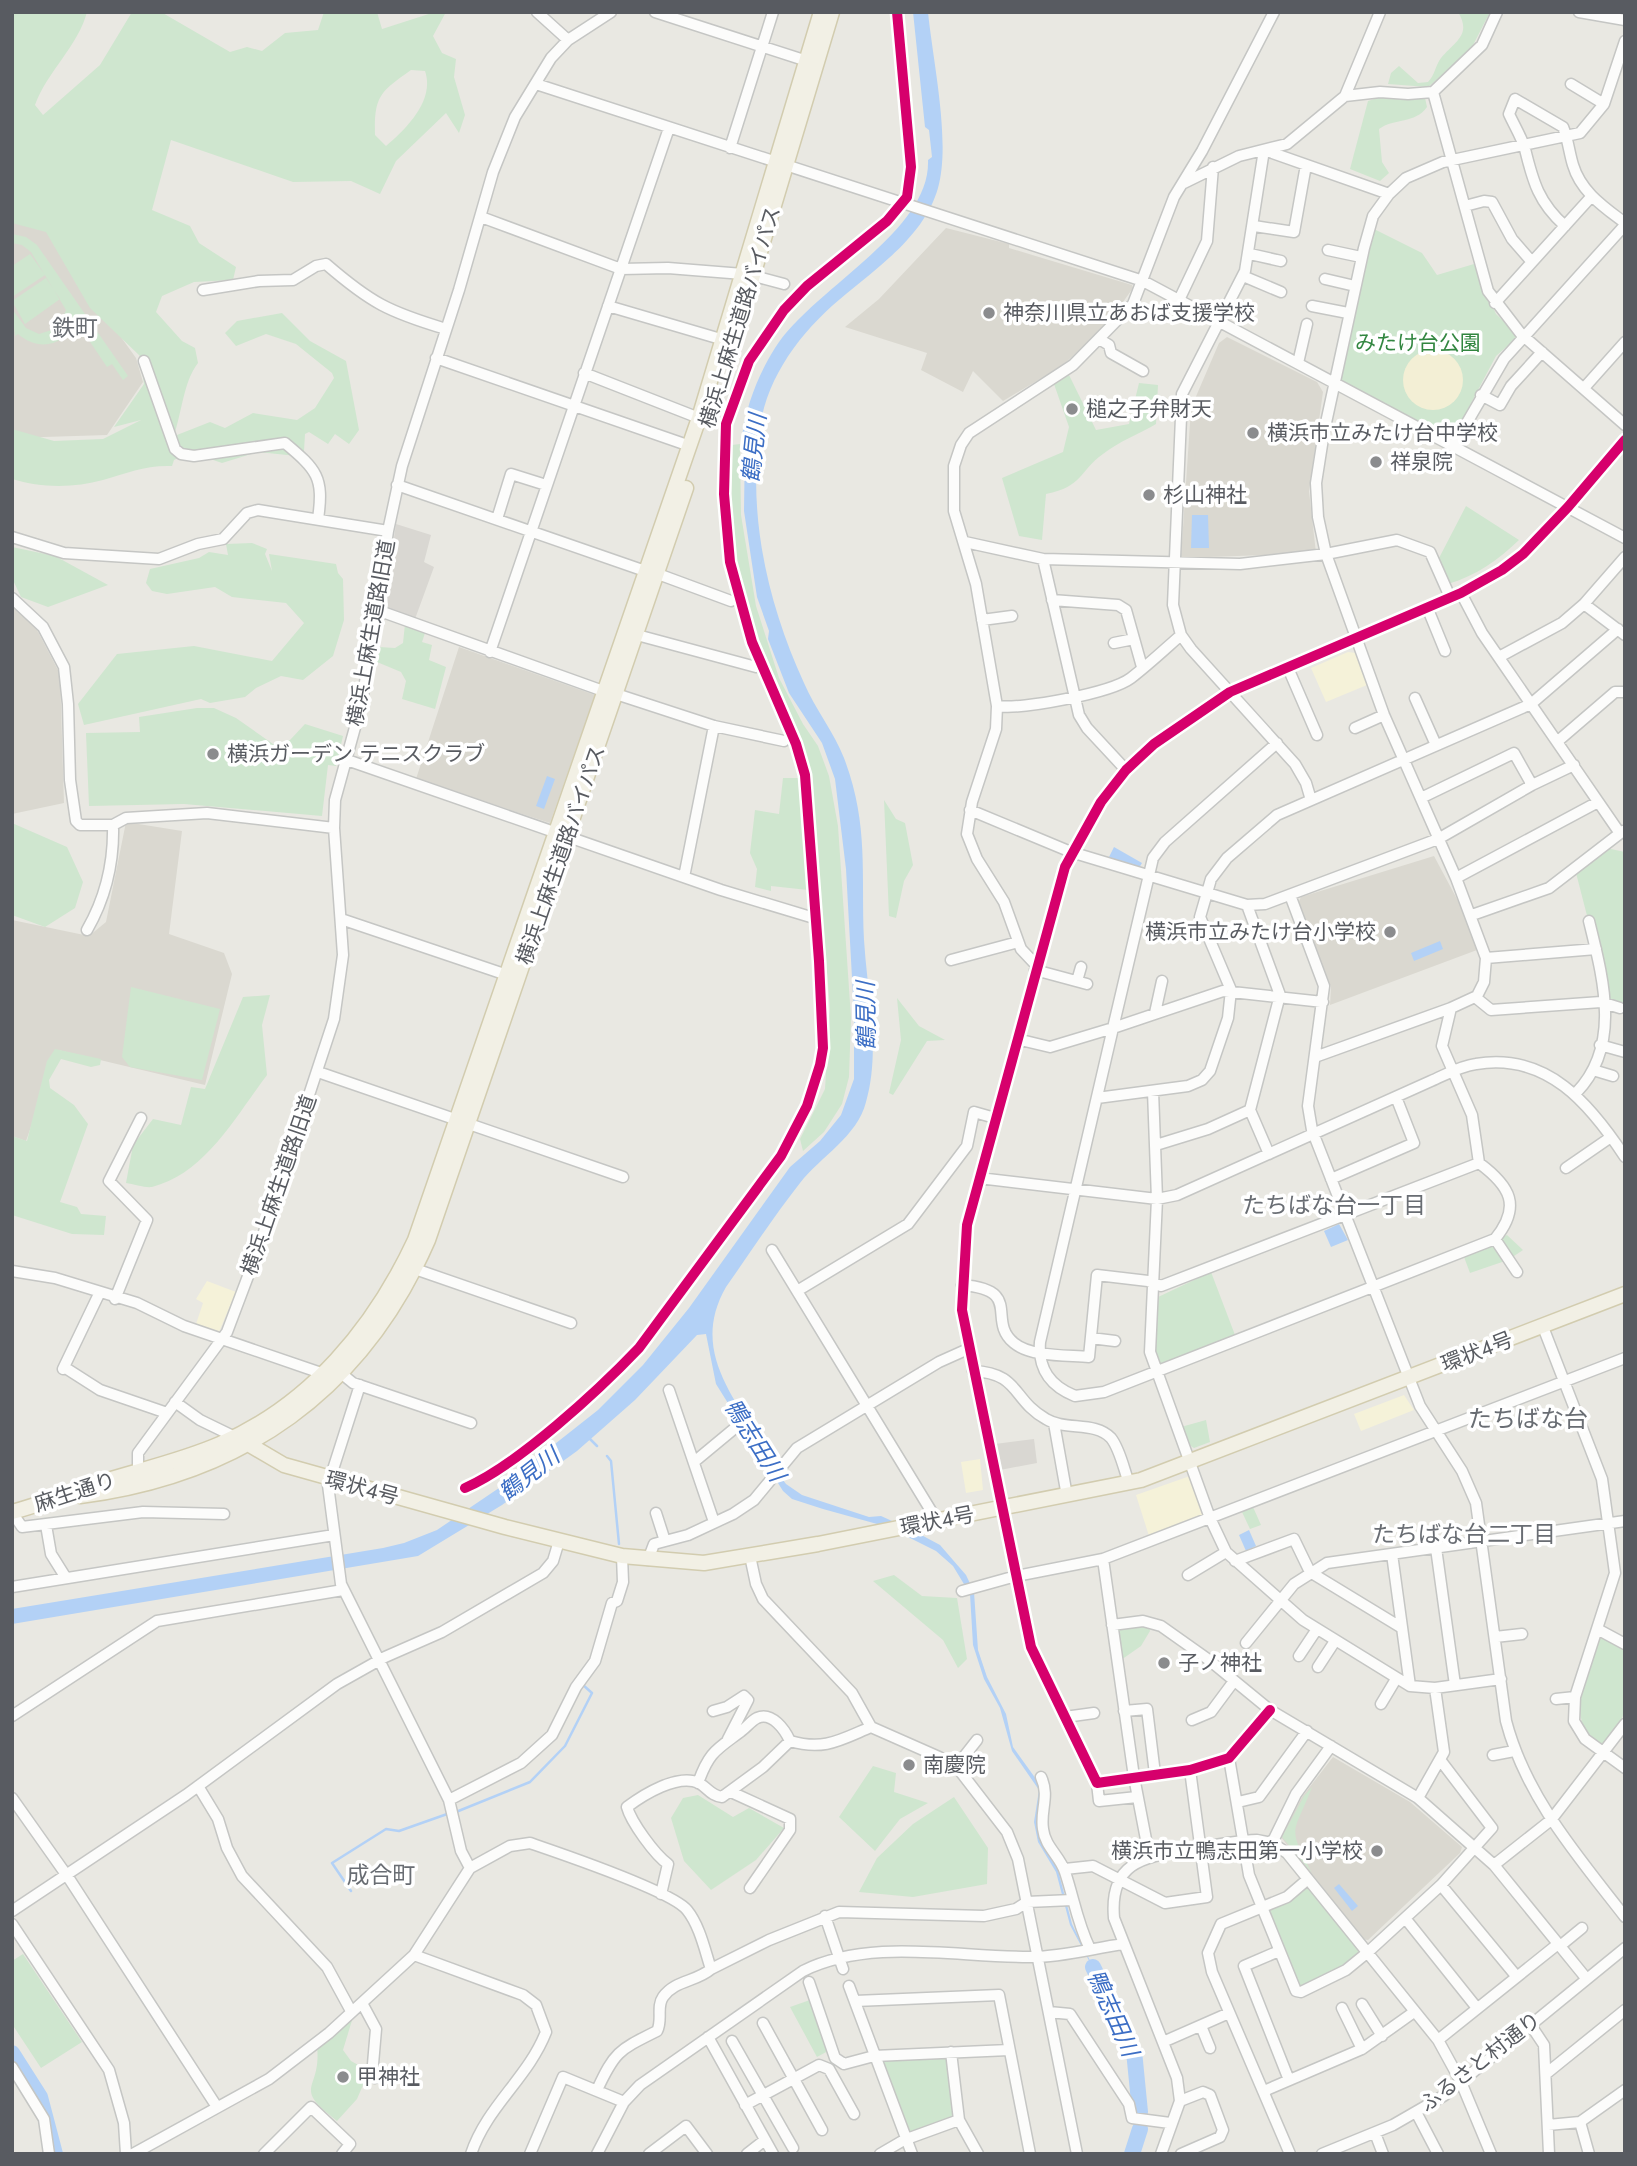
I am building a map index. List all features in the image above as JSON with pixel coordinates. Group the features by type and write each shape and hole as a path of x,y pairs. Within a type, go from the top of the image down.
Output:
{"main road":[{"name":"横浜上麻生道路バイパス","path":"781,165 821,12"},
{"name":"横浜上麻生道路バイパス","path":"138,1472 235,1437 287,1404 324,1374 359,1335 403,1265 462,1121 653,573 832,12"},
{"name":"横浜上麻生道路バイパス","path":"611,693 636,635 690,446 748,275"},
{"name":"横浜上麻生道路バイパス","path":"58,1499 100,1494 182,1473 250,1444 293,1417 342,1374 377,1331 415,1269 507,975 562,835"},
{"name":"環状4号","path":"235,1437 284,1465 329,1479 622,1556 688,1564 750,1556 1129,1483 1625,1294"},
{"name":"麻生通り","path":"12,1512 138,1472"}],"street":[{"path":"537,12 568,40"},
{"name":"横浜上麻生道路旧道","path":"138,1472 138,1453 222,1339 259,1247 318,1072 339,997 343,955 334,828 335,800 362,702 397,485 504,143 551,58 568,40 611,12"},
{"path":"655,12 807,61"},
{"path":"730,148 773,12"},
{"path":"1081,967 1082,983 1036,968 1018,942 1004,902 970,845 967,834 970,810 996,729 997,706 965,542 954,511 952,491 961,445 981,423 1073,365 1133,304 1174,197 1274,12"},
{"path":"1183,184 1239,156 1287,144 1345,96 1380,12"},
{"path":"1345,96 1380,92 1433,92 1482,45 1497,12"},
{"path":"1579,12 1625,20"},
{"path":"1315,1057 1475,997 1484,982 1486,958 1472,915 1384,715 1326,554 1318,517 1316,483 1349,313 1373,216 1389,194 1422,169 1451,160 1580,132 1604,104 1625,41"},
{"path":"536,84 1143,281 1625,538"},
{"path":"1571,84 1604,104"},
{"path":"1433,92 1475,250 1496,303 1542,352 1625,425"},
{"path":"1454,445 1504,359 1625,224 1591,197 1576,174 1563,127 1516,99 1509,114 1524,146 1528,167 1540,198 1565,226"},
{"path":"490,652 669,128"},
{"path":"1265,150 1389,194"},
{"path":"1265,150 1250,254 1243,276 1182,394 1173,606 1181,635 1277,743 1307,783 1311,800"},
{"path":"1254,226 1294,232 1306,165"},
{"path":"1179,300 1207,241 1213,167"},
{"path":"1496,303 1591,197"},
{"path":"1465,206 1484,201 1492,202 1512,239 1532,262"},
{"path":"481,217 621,270 668,268 748,275 783,284"},
{"path":"1328,250 1362,257"},
{"path":"1250,254 1281,261"},
{"path":"203,290 259,281 293,280 316,266 326,264 374,303 398,315 446,329"},
{"path":"1243,276 1281,292"},
{"path":"1325,279 1355,286"},
{"path":"608,306 724,340"},
{"path":"1311,306 1349,313"},
{"path":"1298,363 1307,324"},
{"path":"1099,339 1109,345 1111,353 1143,371"},
{"path":"1584,388 1625,342"},
{"path":"1481,396 1500,405 1511,386 1542,352"},
{"path":"436,358 690,446"},
{"path":"144,361 175,449 181,454 194,456 285,443 320,480 322,488 318,519"},
{"path":"584,373 699,418"},
{"path":"1137,1797 1099,1801 1097,1783 1031,1647 968,1349 962,1285 967,1225 1036,968 1071,852 1095,810 1126,770 1189,717 1230,692 1456,595 1502,570 1522,554 1569,506 1625,440"},
{"path":"497,519 511,474 546,485"},
{"path":"397,485 731,601"},
{"path":"12,537 64,553 159,559 198,544 223,539 247,513 258,510 388,531"},
{"path":"965,542 1043,559 1174,563 1240,564 1326,554 1397,540 1430,552 1456,595 1598,802 1622,831 1549,888 1472,915"},
{"path":"1499,657 1562,623 1584,604 1625,557"},
{"path":"1043,559 1074,696 1087,728 1126,770"},
{"path":"12,598 43,628 64,667 70,780 76,821 83,827 113,825 126,818 207,813 334,828"},
{"path":"1052,600 1118,605 1126,610 1142,667"},
{"path":"1097,1098 1194,1084 1210,1071 1228,1018 1231,990 1200,917 1211,879 1227,858 1277,815 1531,704 1622,632 1584,604"},
{"path":"1427,607 1445,651"},
{"path":"377,610 611,693 714,726 784,741"},
{"path":"982,620 1012,615"},
{"path":"636,635 756,667"},
{"path":"997,706 1028,706 1113,687 1130,679 1181,635"},
{"path":"1114,643 1134,639"},
{"path":"1288,668 1317,735"},
{"path":"1558,741 1615,692 1625,692"},
{"path":"1430,699 1417,701 1436,746"},
{"path":"1355,728 1384,715"},
{"path":"684,877 714,726"},
{"path":"1277,743 1165,842 1153,858 1039,1352 1048,1378 1075,1396 1104,1392 1495,1239 1507,1222 1510,1203 1498,1178 1479,1163 1472,1115 1443,1045 1451,1008"},
{"path":"1421,798 1514,753 1532,785"},
{"path":"347,760 684,877 814,918"},
{"path":"970,810 1071,852 1147,877 1247,905 1265,904 1437,839 1532,785 1574,765"},
{"path":"1456,877 1598,802"},
{"path":"87,930 103,903 114,850 113,825"},
{"path":"1290,895 1324,986 1308,1106 1315,1135 1426,1420 1462,1471 1476,1503 1506,1720 1514,1751 1527,1781 1551,1820 1625,1917"},
{"path":"1247,905 1280,995 1250,1110 1269,1154"},
{"path":"341,919 507,975"},
{"path":"1576,1093 1590,1078 1593,1070 1607,1002 1589,921"},
{"path":"951,960 1018,942"},
{"path":"1486,958 1596,949"},
{"path":"1155,1013 1162,981"},
{"path":"1017,1039 1051,1047 1231,990 1323,1002"},
{"path":"1475,997 1491,1010 1607,1002 1620,1008"},
{"path":"1600,1045 1625,1052"},
{"path":"979,1178 1157,1199 1177,1195 1473,1064 1506,1064 1541,1072 1576,1093 1625,1157"},
{"path":"1593,1070 1613,1076"},
{"path":"318,1072 623,1177"},
{"path":"1153,1091 1157,1199 1150,1345 1155,1372 1210,1518 1226,1552 1280,1601 1317,1629 1410,1686 1435,1688 1501,1679"},
{"path":"1331,1179 1411,1147 1414,1143 1396,1097"},
{"path":"1156,1145 1208,1129 1250,1110"},
{"path":"797,1291 908,1224 967,1146 974,1112 996,1118"},
{"path":"115,1299 147,1220 109,1181 141,1118"},
{"path":"1566,1168 1612,1138 1625,1133"},
{"path":"962,1285 990,1290 1001,1305 1008,1337 1020,1347 1039,1352 1089,1357 1097,1275 1153,1282 1161,1286 1479,1163"},
{"path":"1495,1239 1517,1272"},
{"path":"772,1250 936,1519"},
{"path":"415,1269 572,1323"},
{"path":"12,1271 55,1278 156,1310 184,1326 324,1374"},
{"path":"99,1294 64,1368 100,1390 167,1413"},
{"path":"1544,1327 1567,1381 1602,1479 1615,1573 1599,1630 1575,1697 1574,1721 1584,1739 1625,1768"},
{"path":"1091,1338 1115,1341"},
{"path":"648,1560 654,1544 688,1535 754,1500 797,1448 939,1362 968,1349"},
{"path":"963,1591 1016,1576 1103,1559 1625,1359"},
{"path":"973,1371 994,1372 1007,1380 1026,1402 1054,1423 1064,1427 1102,1431 1113,1440 1129,1483"},
{"path":"342,1374 360,1385 471,1423"},
{"path":"360,1385 329,1479 342,1587 449,1800 461,1851 470,1868"},
{"path":"669,1390 714,1522"},
{"path":"175,1402 200,1420 235,1437"},
{"path":"1054,1423 1067,1496"},
{"path":"694,1462 735,1428"},
{"path":"12,1512 22,1527 143,1512 224,1514"},
{"path":"656,1513 665,1541"},
{"path":"1246,1643 1294,1584 1327,1563 1625,1521"},
{"path":"46,1525 51,1554 66,1578"},
{"path":"12,1587 335,1538"},
{"path":"1235,1561 1294,1539 1310,1572 1402,1628"},
{"path":"12,1911 198,1786 314,1700 380,1660 442,1632 544,1573 553,1561 559,1541"},
{"path":"1436,1548 1455,1685"},
{"path":"1188,1575 1226,1552"},
{"path":"1392,1553 1410,1686"},
{"path":"449,1800 521,1763 552,1735 576,1687 595,1661 612,1603 617,1601 623,1582 622,1556"},
{"path":"750,1556 756,1584 763,1598 852,1693 871,1727 955,1768 1007,1832 1018,1859 1077,2154"},
{"path":"1103,1559 1137,1797 1149,1855"},
{"path":"12,1716 158,1621 342,1587"},
{"path":"1112,1625 1143,1621 1161,1626 1270,1710 1418,1797 1494,1865 1586,1978"},
{"path":"1299,1656 1317,1629"},
{"path":"1599,1630 1625,1644"},
{"path":"1495,1637 1522,1634"},
{"path":"1318,1667 1335,1641"},
{"path":"1381,1704 1396,1679"},
{"path":"1192,1721 1211,1712 1234,1681"},
{"path":"1418,1797 1444,1752 1435,1688"},
{"path":"713,1711 727,1707 744,1696 748,1700 728,1739"},
{"path":"1556,1699 1575,1697"},
{"path":"1124,1711 1147,1709 1155,1774"},
{"path":"1097,1783 1190,1770 1229,1758 1270,1710"},
{"path":"1065,1717 1094,1713"},
{"path":"698,1783 716,1748 756,1718 765,1717 785,1730 790,1741 808,1747 825,1746 871,1727"},
{"path":"1494,1865 1551,1820 1623,1729"},
{"path":"1238,1802 1259,1797 1307,1731"},
{"path":"955,1768 977,1740"},
{"path":"661,1894 668,1864 655,1855 646,1836 629,1817 627,1807 657,1788 698,1783 716,1797 731,1792 790,1741"},
{"path":"1272,1843 1296,1794 1331,1746"},
{"path":"1493,1755 1514,1751"},
{"path":"1229,1758 1249,1875 1296,1991 1301,1992 1346,1970 1368,1952 1441,1885 1492,1828 1441,1761"},
{"path":"1065,1869 1093,1866 1165,1903 1207,1897 1190,1770"},
{"path":"1041,1777 1047,1794 1042,1828 1045,1839 1065,1869 1068,1900 1090,1949"},
{"path":"198,1786 218,1819 227,1849 242,1876 327,1967 351,2011"},
{"path":"731,1792 790,1819 790,1830 750,1888"},
{"path":"12,1798 66,1875 217,2107"},
{"path":"1173,2154 1161,2153 1180,2101 1177,2078 1113,1910 1119,1879 1149,1855 1243,1841 1272,1843 1287,1853 1438,2040 1461,2082 1491,2154"},
{"path":"133,2154 269,2079 328,2033 414,1955 470,1868 510,1846 530,1843 661,1894 686,1908 697,1928 711,1969"},
{"path":"1290,2154 1229,2014 1212,1972 1208,1953 1221,1924 1287,1897 1308,1879"},
{"path":"1441,1885 1517,1977"},
{"path":"597,2090 611,2059 621,2049 657,2031 662,1998 676,1984 693,1982 711,1969 825,1916 839,1912 984,1916 1016,1909 1027,1902 1068,1900"},
{"path":"825,1916 843,1969"},
{"path":"1405,1918 1477,2008"},
{"path":"12,1924 109,2070 122,2112 126,2154"},
{"path":"1438,2040 1582,1928"},
{"path":"597,2154 624,2102 650,2077 803,1971 840,1956 881,1952 1036,1957 1124,1944"},
{"name":"ふるさと村通り","path":"1328,2152 1375,2133 1416,2112 1461,2082 1625,1948"},
{"path":"1279,1951 1244,1966 1289,2080"},
{"path":"414,1955 523,1995 536,2006 546,2032 533,2062 499,2102 471,2154"},
{"path":"809,1982 835,2058 844,2064 874,2056 1009,2050"},
{"path":"849,1986 904,2140 912,2154"},
{"path":"855,2001 999,1995 1030,2154"},
{"path":"362,2003 376,2029 372,2076 376,2078"},
{"path":"1362,2004 1382,2036"},
{"path":"1342,2008 1362,2049"},
{"path":"1547,2073 1625,2010"},
{"path":"1049,2012 1070,2014 1129,2104 1132,2118 1170,2123"},
{"path":"1264,2091 1362,2049 1414,2012"},
{"path":"1163,2042 1229,2014"},
{"path":"763,2023 822,2130"},
{"path":"1530,2024 1544,2045 1549,2154"},
{"path":"1201,2026 1210,2048"},
{"path":"708,2037 773,2154"},
{"path":"732,2041 793,2148"},
{"path":"951,2052 959,2120 978,2154"},
{"path":"745,2105 819,2065 829,2069 853,2113"},
{"path":"12,2067 44,2119 49,2154"},
{"path":"530,2154 563,2077 624,2102"},
{"path":"1548,2125 1580,2122 1625,2090"},
{"path":"1180,2101 1203,2092 1210,2095 1223,2130 1220,2137 1181,2154"},
{"path":"264,2154 311,2107 350,2144 342,2154"},
{"path":"1416,2112 1438,2154"},
{"path":"880,2154 904,2140 959,2120"},
{"path":"1580,2122 1589,2154"},
{"path":"649,2154 686,2126 707,2154"},
{"path":"1375,2133 1383,2154"},
{"path":"747,2154 765,2140"}],"shaded area":[{"path":"12,212 57,232 80,280 136,358 143,382 107,435 12,438"},
{"name":"神奈川県立あおば支援学校","path":"946,228 1009,244 1009,248 1132,285 1133,288 1108,323 1062,366 1003,401 973,371 963,392 921,370 927,353 845,327 879,299"},
{"name":"横浜市立みたけ台中学校","path":"1227,337 1317,382 1323,392 1309,491 1316,553 1181,558 1191,408 1219,343"},
{"path":"396,524 431,535 424,562 434,567 415,619 384,607"},
{"path":"12,604 36,628 60,674 64,803 12,814"},
{"path":"459,647 595,695 550,823 416,779"},
{"path":"1348,652 1356,653 1367,685 1326,702 1311,668"},
{"path":"126,822 182,831 169,934 224,953 232,974 205,1085 58,1050 26,1141 12,1136 12,920 89,936 106,922"},
{"name":"横浜市立みたけ台小学校","path":"1434,856 1465,914 1477,950 1330,1005 1331,987 1298,903 1301,897"},
{"path":"207,1281 236,1292 218,1334 196,1324 203,1303 196,1299"},
{"path":"1404,1395 1414,1410 1361,1431 1354,1414"},
{"path":"1034,1439 1037,1463 1000,1470 995,1444"},
{"path":"980,1459 983,1490 966,1493 961,1462"},
{"path":"1190,1476 1203,1516 1149,1536 1136,1495"},
{"name":"横浜市立鴨志田第一小学校","path":"1333,1757 1410,1802 1462,1847 1460,1853 1368,1940 1360,1939 1281,1837 1302,1797"}],"green space":[{"path":"12,12 87,12 77,36 40,93 35,105 43,115 100,65 132,12 161,12 230,52 247,47 262,51 285,33 318,30 324,12 377,12 382,29 435,12 446,12 433,36 442,53 456,59 454,77 465,115 459,133 446,113 396,161 380,194 351,181 293,182 171,140 152,210 190,226 199,243 236,267 233,280 194,282 162,296 156,312 182,341 195,348 198,363 186,389 173,438 179,448 177,435 210,422 225,428 253,413 297,420 315,408 334,378 332,373 296,344 266,334 236,346 225,333 237,321 282,313 310,341 346,361 359,430 349,444 335,434 328,444 309,432 305,434 304,451 297,456 258,452 222,463 190,452 174,460 172,466 145,468 81,484 57,486 12,479 12,429 54,441 103,439 141,420 114,427 144,384 140,356 90,308 46,232 12,223","holes":["411,70 425,71 427,82 423,103 410,122 386,146 375,135 376,111 381,96"]},
{"path":"1458,12 1490,12 1469,53 1428,87 1388,84 1391,73 1399,66 1418,83 1428,82 1441,58 1460,37 1463,26"},
{"path":"1381,97 1425,98 1427,107 1417,116 1379,129 1382,162 1389,173 1380,181 1350,169 1368,101"},
{"name":"みたけ台公園","path":"1374,229 1422,253 1437,275 1474,264 1496,314 1519,336 1496,356 1452,439 1339,381"},
{"path":"12,234 26,237 37,245 128,376 123,380 112,364 107,367 76,321 65,336 50,344 34,343 18,334 15,336 12,309 26,328 39,334 58,328 66,310 31,252 22,245 12,243"},
{"path":"30,254 45,275 12,297 12,266"},
{"path":"46,278 60,299 25,324 12,301"},
{"path":"1069,375 1096,430 1129,424 1139,383 1158,385 1156,424 1109,450 1074,483 1046,494 1042,540 1019,536 1002,478 1063,452 1069,427 1054,384"},
{"path":"740,444 741,515 756,606 779,678 818,746 829,776 838,826 851,1018 849,1077 842,1104 824,1132 803,1151 800,1139 825,1089 830,1008 813,800 799,744 755,645 735,560 731,512 732,445"},
{"path":"1466,506 1519,540 1486,566 1448,584 1438,560"},
{"path":"252,543 267,549 265,554 272,571 269,554 336,564 343,579 344,620 333,656 303,680 281,676 256,688 245,697 210,703 201,699 84,725 78,704 117,654 194,646 272,661 304,623 286,603 232,597 215,587 167,594 152,591 146,583 150,569 199,558 209,552 228,555 226,544"},
{"path":"12,547 55,556 108,585 48,607 21,597 12,578"},
{"path":"405,624 425,633 422,642 432,645 429,660 446,667 435,709 402,699 406,681 401,672 377,662 379,647 395,648 403,643"},
{"name":"横浜ガーデン テニスクラブ","path":"214,708 236,718 273,744 290,740 305,724 343,736 336,766 328,765 322,816 184,804 89,806 86,733 140,732 139,717"},
{"path":"783,778 798,778 808,890 771,886 771,891 755,887 757,869 750,853 755,810 779,814"},
{"path":"884,800 896,819 905,823 913,865 904,881 896,918 889,916"},
{"path":"12,823 67,847 83,882 75,908 45,927 12,915"},
{"path":"1606,848 1625,852 1625,1009 1610,1005 1575,869"},
{"path":"131,987 220,1009 202,1080 130,1067 122,1057"},
{"path":"270,995 262,1025 267,1075 218,1142 188,1170 171,1180 152,1187 126,1183 133,1145 153,1119 181,1125 191,1087 205,1089 243,997"},
{"path":"897,998 919,1026 945,1040 927,1041 893,1095 889,1093 901,1040"},
{"path":"55,1049 101,1059 100,1065 91,1067 61,1059 49,1080 50,1088 74,1105 88,1124 60,1202 77,1207 81,1214 106,1216 104,1235 72,1234 12,1215 12,1136 27,1141 47,1061"},
{"path":"1507,1235 1523,1250 1508,1260 1470,1273 1464,1257"},
{"path":"1211,1272 1235,1335 1163,1365 1156,1360 1156,1298"},
{"path":"1206,1420 1210,1442 1194,1448 1189,1445 1181,1427"},
{"path":"1253,1507 1261,1525 1250,1529 1242,1512"},
{"path":"894,1575 922,1596 957,1598 967,1659 958,1668 943,1640 873,1581"},
{"path":"1140,1625 1149,1627 1150,1631 1141,1646 1121,1660 1116,1628"},
{"path":"1604,1637 1625,1647 1626,1687 1623,1715 1618,1728 1610,1738 1599,1745 1588,1734 1580,1708 1584,1681 1599,1639"},
{"path":"873,1766 896,1773 894,1792 928,1803 900,1819 875,1851 839,1817"},
{"path":"1312,1787 1297,1822 1296,1837 1312,1873 1282,1837 1304,1796"},
{"path":"698,1795 733,1817 749,1808 784,1828 756,1860 711,1890 684,1861 671,1818 683,1798"},
{"path":"954,1797 988,1848 987,1884 913,1897 859,1892 877,1858 913,1824"},
{"path":"1310,1883 1360,1951 1338,1972 1303,1987 1297,1984 1267,1909"},
{"path":"23,1954 82,2042 41,2068 12,2024 12,1961"},
{"path":"810,2000 828,2051 817,2057 790,2007"},
{"path":"353,2017 343,2050 351,2061 369,2071 357,2099 337,2121 311,2094 316,2072 317,2046"},
{"path":"951,2052 959,2120 908,2139 879,2059"}],"sand":[{"path":"1427,350 1439,350 1458,363 1463,380 1461,392 1450,405 1439,410 1427,410 1408,397 1403,386 1403,374 1416,355"}],"water":[{"name":"鶴見川","path":"913,12 928,12 942,125 942,169 938,188 932,205 912,234 887,260 816,321 790,353 779,371 764,408 757,461 759,526 771,591 780,622 804,683 844,758 857,805 861,827 864,940 873,1042 870,1082 866,1102 855,1126 808,1173 726,1287 717,1307 713,1345 724,1381 786,1484 802,1495 869,1517 881,1516 912,1530 940,1545 966,1575 974,1592 978,1650 987,1677 1006,1714 1013,1747 1041,1786 1038,1830 1043,1846 1058,1870 1072,1924 1102,1985 1070,1925 1056,1872 1038,1842 1034,1822 1039,1790 1012,1751 1000,1708 984,1679 973,1645 970,1594 953,1566 936,1551 888,1527 792,1499 783,1491 716,1384 706,1334 697,1335 635,1400 577,1451 502,1505 418,1556 12,1624 12,1609 383,1548 437,1530 499,1488 598,1410 643,1365 689,1308 790,1167 820,1141 841,1115 854,1079 854,1014 846,869 835,779 822,743 789,693 768,639 769,631 757,597 744,511 745,442 742,437 754,391 775,348 792,326 891,236 911,211 924,186 928,160 932,157 929,130 925,127"},
{"path":"1192,515 1208,515 1209,548 1191,548"},
{"path":"547,776 555,779 544,809 536,806"},
{"path":"1114,847 1142,863 1139,868 1108,859"},
{"path":"1440,941 1443,949 1414,961 1411,953"},
{"path":"1339,1224 1348,1240 1331,1247 1324,1231"},
{"path":"1249,1530 1256,1546 1246,1551 1239,1535"},
{"path":"1339,1884 1358,1906 1352,1911 1334,1888"}],"waterway":[{"path":"590,1439 597,1446"},
{"path":"607,1456 611,1461 619,1544"},
{"path":"456,1812 530,1782 565,1746 592,1693 583,1685"},
{"path":"351,1891 332,1863 386,1829 399,1831 450,1813"},
{"name":"鴨志田川","path":"1093,1967 1134,2051 1140,2112"},
{"path":"12,2053 40,2097 55,2154"},
{"name":"鴨志田川","path":"1132,2154 1140,2129"}],"cycle path":[{"path":"465,1488 533,1445 580,1405 639,1348 781,1156 807,1106 820,1065 823,1048 819,961 805,775 796,744 752,642 730,562 724,494 726,424 749,361 784,310 807,286 887,221 907,197 911,167 897,12"},
{"path":"1270,1710 1229,1758 1190,1770 1097,1783 1031,1647 962,1310 967,1225 1065,867 1101,802 1126,770 1154,744 1230,692 1461,593 1502,570 1523,554 1568,507 1625,440"}],"place":[{"name":"神奈川県立あおば支援学校","path":"989,313"},
{"name":"槌之子弁財天","path":"1072,409"},
{"name":"横浜市立みたけ台中学校","path":"1253,433"},
{"name":"祥泉院","path":"1376,462"},
{"name":"杉山神社","path":"1149,495"},
{"name":"横浜ガーデン テニスクラブ","path":"213,754"},
{"name":"横浜市立みたけ台小学校","path":"1390,932"},
{"name":"子ノ神社","path":"1164,1663"},
{"name":"南慶院","path":"909,1765"},
{"name":"横浜市立鴨志田第一小学校","path":"1377,1851"},
{"name":"甲神社","path":"343,2077"}],"district":[{"name":"鉄町","path":"75,328"},
{"name":"たちばな台一丁目","path":"1334,1205"},
{"name":"たちばな台","path":"1528,1419"},
{"name":"たちばな台二丁目","path":"1464,1534"},
{"name":"成合町","path":"381,1875"}]}
